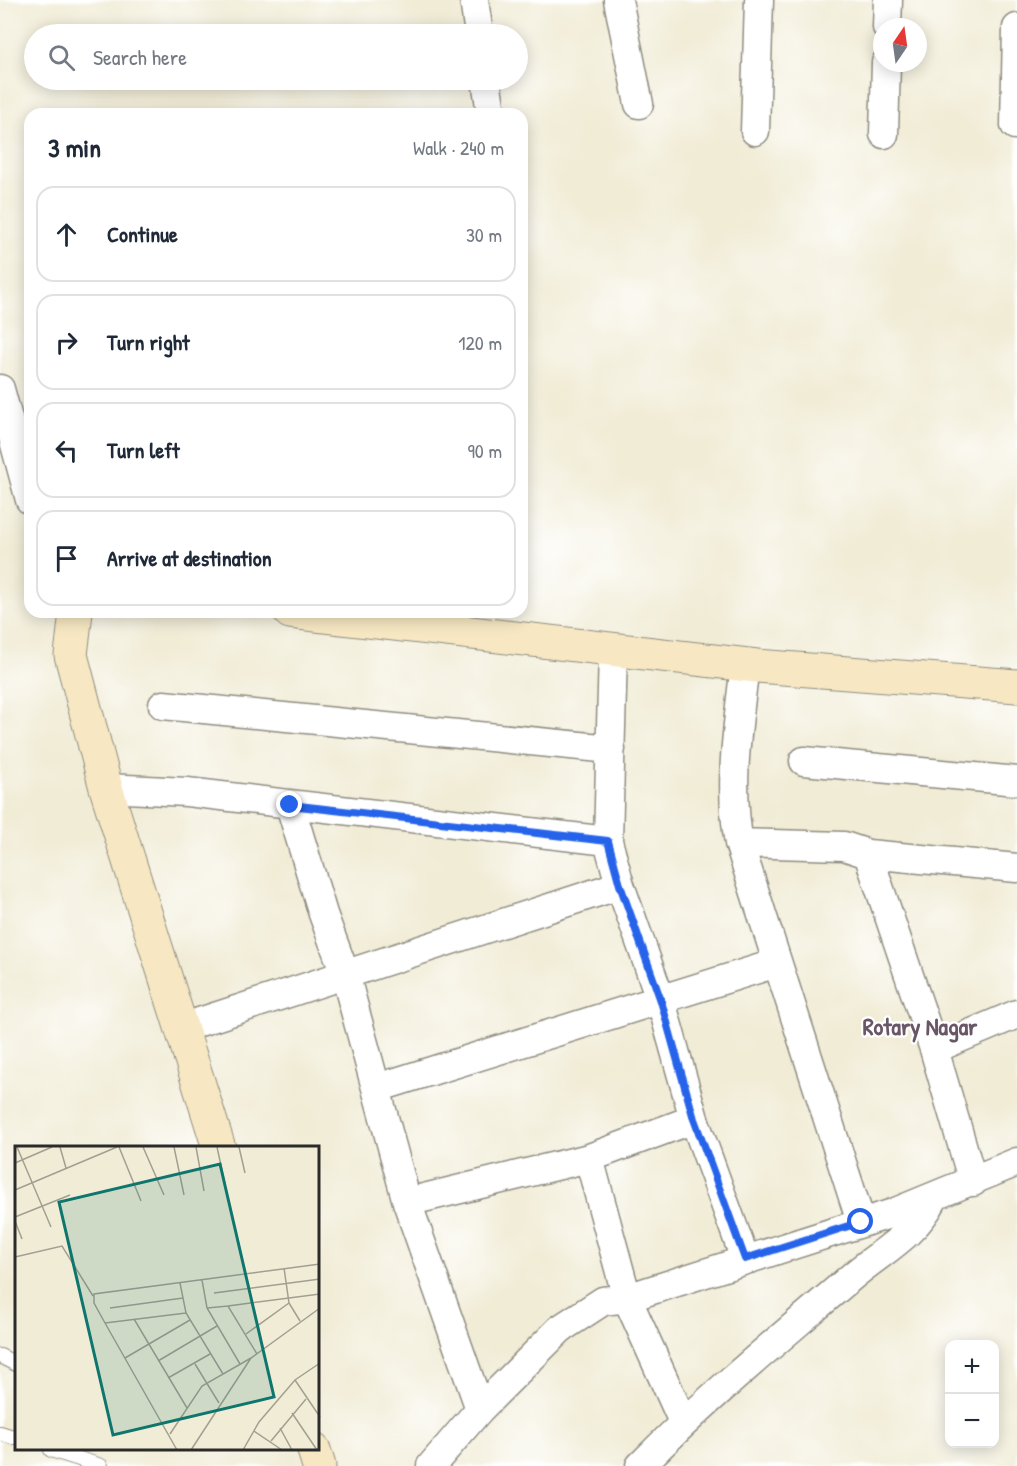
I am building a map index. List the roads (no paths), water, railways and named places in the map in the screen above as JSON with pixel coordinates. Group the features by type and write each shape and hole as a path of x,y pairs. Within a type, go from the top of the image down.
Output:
{"street":[{"path":"474,0 478,24"},
{"path":"618,0 639,104"},
{"path":"755,131 759,0"},
{"path":"887,18 888,0"},
{"path":"1015,125 1017,28"},
{"path":"884,134 886,72"},
{"path":"0,389 24,478"},
{"path":"73,618 71,655 106,788 218,1146"},
{"path":"340,618 745,665 1017,687"},
{"path":"613,651 608,841 620,885 661,1001 694,1119 745,1259"},
{"path":"745,665 734,761 733,807 739,843 861,1222"},
{"path":"163,705 610,749"},
{"path":"804,761 1017,781"},
{"path":"106,788 187,792 608,841"},
{"path":"290,805 323,914 345,974 407,1202 480,1409"},
{"path":"739,843 844,846 868,854 1017,868"},
{"path":"868,854 934,1049 974,1182"},
{"path":"181,1028 620,885"},
{"path":"377,1088 777,963"},
{"path":"934,1049 1017,1014"},
{"path":"407,1202 589,1158 694,1119"},
{"path":"589,1158 627,1298 683,1422"},
{"path":"431,1466 480,1409 570,1322 603,1301 627,1298 934,1198 1017,1162"},
{"path":"640,1466 683,1422 855,1273 911,1232 924,1218 934,1198"},
{"path":"315,1451 319,1466"}],"lane":[{"path":"0,1356 15,1364"},
{"path":"0,1433 15,1438"},
{"path":"57,1451 100,1466"}],"district":[{"name":"Rotary Nagar","path":"920,1026"}]}
